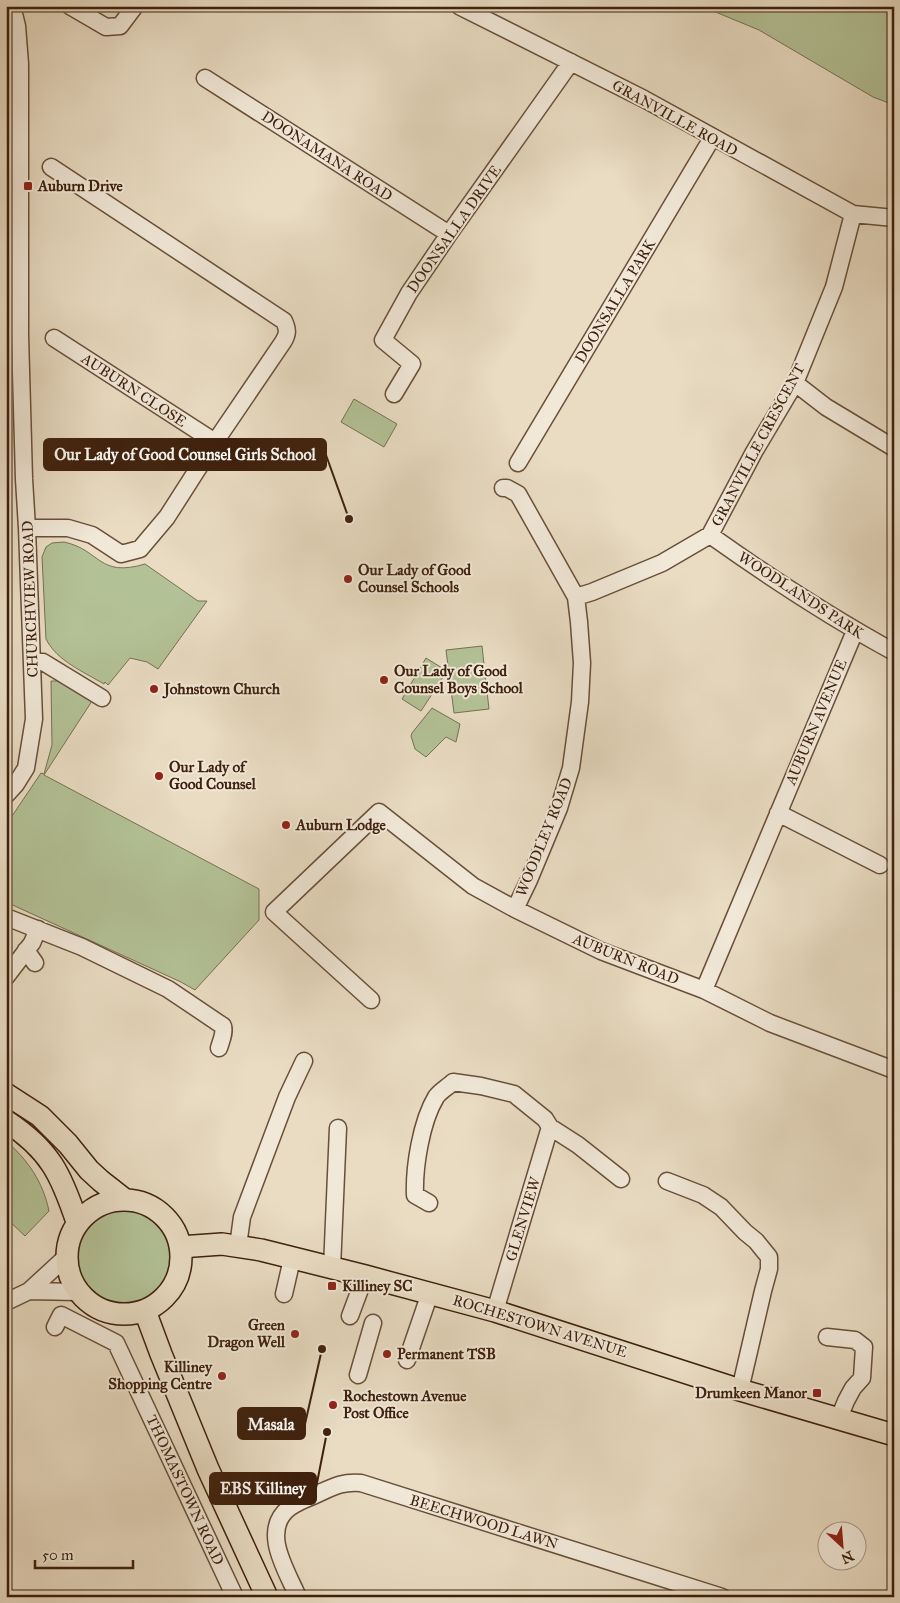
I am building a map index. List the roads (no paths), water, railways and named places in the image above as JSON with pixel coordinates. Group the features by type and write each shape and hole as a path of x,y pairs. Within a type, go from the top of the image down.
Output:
{"main road":[{"path":"6,1094 40,1116 68,1144 95,1176 124,1199"},
{"path":"6,1121 24,1134 49,1159 65,1187 77,1222"},
{"path":"124,1199 141,1202 157,1209 170,1221 178,1236 182,1254 180,1271 173,1287 161,1301 145,1311 126,1314 108,1312 91,1304 78,1292 69,1276 66,1257 69,1239 77,1222 91,1210 106,1202 124,1199"},
{"name":"ROCHESTOWN AVENUE","path":"180,1247 222,1244 261,1250 430,1293 495,1311 740,1390 894,1435"},
{"path":"145,1311 208,1469 267,1597"}],"street":[{"name":"CHURCHVIEW ROAD","path":"6,795 26,768 34,719 20,335 20,64 12,27 12,6"},
{"path":"70,6 106,26 120,26 135,6"},
{"name":"GRANVILLE ROAD","path":"459,6 644,99 853,214 894,218"},
{"name":"DOONSALLA DRIVE","path":"394,394 412,364 383,340 409,293 571,62"},
{"name":"DOONAMANA ROAD","path":"205,78 449,234"},
{"name":"DOONSALLA PARK","path":"518,463 712,138"},
{"path":"27,528 68,528 92,535 121,554 140,549 167,517 287,336 288,330 284,321 51,167"},
{"name":"GRANVILLE CRESCENT","path":"576,597 662,563 710,535 754,452 794,383 834,287 853,214"},
{"name":"AUBURN CLOSE","path":"54,338 215,442"},
{"path":"794,383 826,407 894,448"},
{"name":"WOODLEY ROAD","path":"505,488 518,494 576,597 582,663 580,702 571,768 559,808 515,909"},
{"name":"WOODLANDS PARK","path":"710,535 796,594 855,631 894,652"},
{"name":"AUBURN AVENUE","path":"704,990 855,631"},
{"path":"32,662 43,662 102,698"},
{"name":"AUBURN ROAD","path":"371,1000 274,912 379,812 474,886 515,909 601,951 704,990 770,1023 894,1070"},
{"path":"778,813 880,865"},
{"path":"6,917 82,947 168,989 223,1026 224,1030 218,1048"},
{"path":"6,977 31,956 32,943 38,929"},
{"path":"238,1246 242,1217 288,1096 304,1061"},
{"path":"429,1203 415,1195 414,1177 419,1147 427,1116 437,1096 453,1082 514,1094 545,1119 550,1128 578,1145 621,1179"},
{"path":"332,1268 338,1128"},
{"name":"GLENVIEW","path":"495,1311 550,1128"},
{"path":"667,1180 703,1195 721,1207 756,1241 769,1258 770,1269 740,1390"},
{"path":"14,1293 66,1257"},
{"path":"284,1294 292,1259"},
{"path":"350,1316 365,1276"},
{"path":"14,1293 78,1292"},
{"path":"407,1360 430,1293"},
{"name":"THOMASTOWN ROAD","path":"55,1326 61,1315 116,1343 235,1597"},
{"path":"358,1375 372,1323"},
{"path":"827,1337 856,1340 864,1347 862,1378 846,1400 839,1418"},
{"name":"BEECHWOOD LAWN","path":"298,1597 276,1548 275,1531 281,1517 289,1508 339,1484 349,1482 361,1483 722,1597"}],"place":[{"name":"Auburn Drive","path":"28,186"},
{"name":"Our Lady of Good Counsel Girls School","path":"349,519"},
{"name":"Our Lady of Good Counsel Schools","path":"348,579"},
{"name":"Our Lady of Good Counsel Boys School","path":"384,680"},
{"name":"Johnstown Church","path":"154,689"},
{"name":"Our Lady of Good Counsel","path":"159,776"},
{"name":"Auburn Lodge","path":"286,825"},
{"name":"Killiney SC","path":"332,1286"},
{"name":"Green Dragon Well","path":"295,1334"},
{"name":"Masala","path":"322,1349"},
{"name":"Permanent TSB","path":"387,1354"},
{"name":"Killiney Shopping Centre","path":"222,1376"},
{"name":"Drumkeen Manor","path":"817,1393"},
{"name":"Rochestown Avenue Post Office","path":"333,1405"},
{"name":"EBS Killiney","path":"327,1432"}]}
